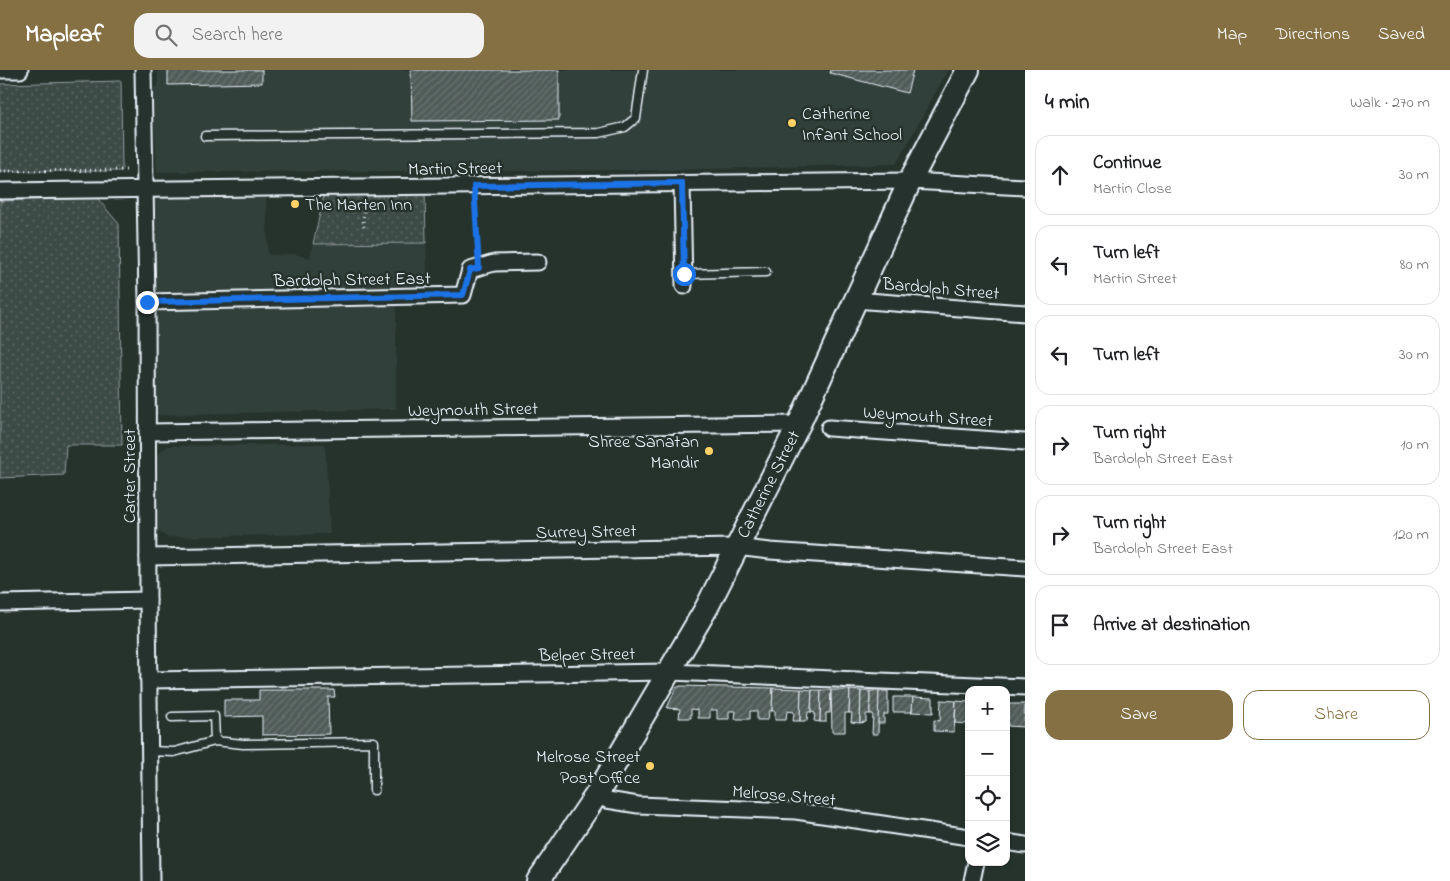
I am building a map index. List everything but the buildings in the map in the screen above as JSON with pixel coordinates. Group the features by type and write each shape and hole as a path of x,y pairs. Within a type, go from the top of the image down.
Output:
{"street":[{"path":"0,70 20,70"},
{"name":"Carter Street","path":"143,70 147,302 151,881"},
{"name":"Catherine Street","path":"538,881 597,794 707,607 799,424 910,181 968,70"},
{"name":"Martin Street","path":"0,191 910,181 1025,188"},
{"path":"682,183 684,280"},
{"path":"479,268 494,263 538,262"},
{"name":"Bardolph Street East","path":"147,302 463,295 470,270 479,268"},
{"name":"Bardolph Street","path":"855,300 1025,313"},
{"name":"Weymouth Street","path":"147,432 799,424"},
{"name":"Weymouth Street","path":"829,428 1025,442"},
{"name":"Surrey Street","path":"148,557 736,547 770,552 1025,568"},
{"path":"0,603 148,600"},
{"name":"Belper Street","path":"149,680 670,672 1025,687"},
{"name":"Melrose Street","path":"597,794 607,800 638,805 796,811 965,836"},
{"path":"1010,843 1025,845"},
{"path":"972,881 975,866"}],"lane":[{"path":"205,136 599,133 625,127 636,118 643,70"},
{"path":"684,280 766,272"},
{"path":"172,717 214,716 215,741"},
{"path":"150,751 174,752 215,741 243,744 374,742 374,790"}],"path":[{"path":"0,171 144,170"},
{"path":"474,186 479,268"},
{"path":"364,227 366,188"}],"shaded area":[{"path":"158,70 948,70 896,164 668,170 157,172 153,89 158,85"},
{"path":"121,81 122,171 0,171 0,84"},
{"path":"425,190 426,243 313,244 325,191"},
{"path":"266,192 268,255 294,254 310,258 313,244 426,243 428,293 152,297 148,197"},
{"path":"97,198 119,224 122,445 66,445 64,475 0,478 0,201"},
{"path":"396,301 396,409 156,415 152,305"},
{"path":"325,444 330,534 167,537 156,529 154,488 157,455 167,446"}],"place":[{"name":"Catherine Infant School","path":"792,123"},
{"name":"The Marten Inn","path":"295,204"},
{"name":"Shree Sanatan Mandir","path":"709,451"},
{"name":"Melrose Street Post Office","path":"650,766"}],"route":[{"path":"147,302 463,295 470,270 479,268 474,186 682,183 684,274"}]}
